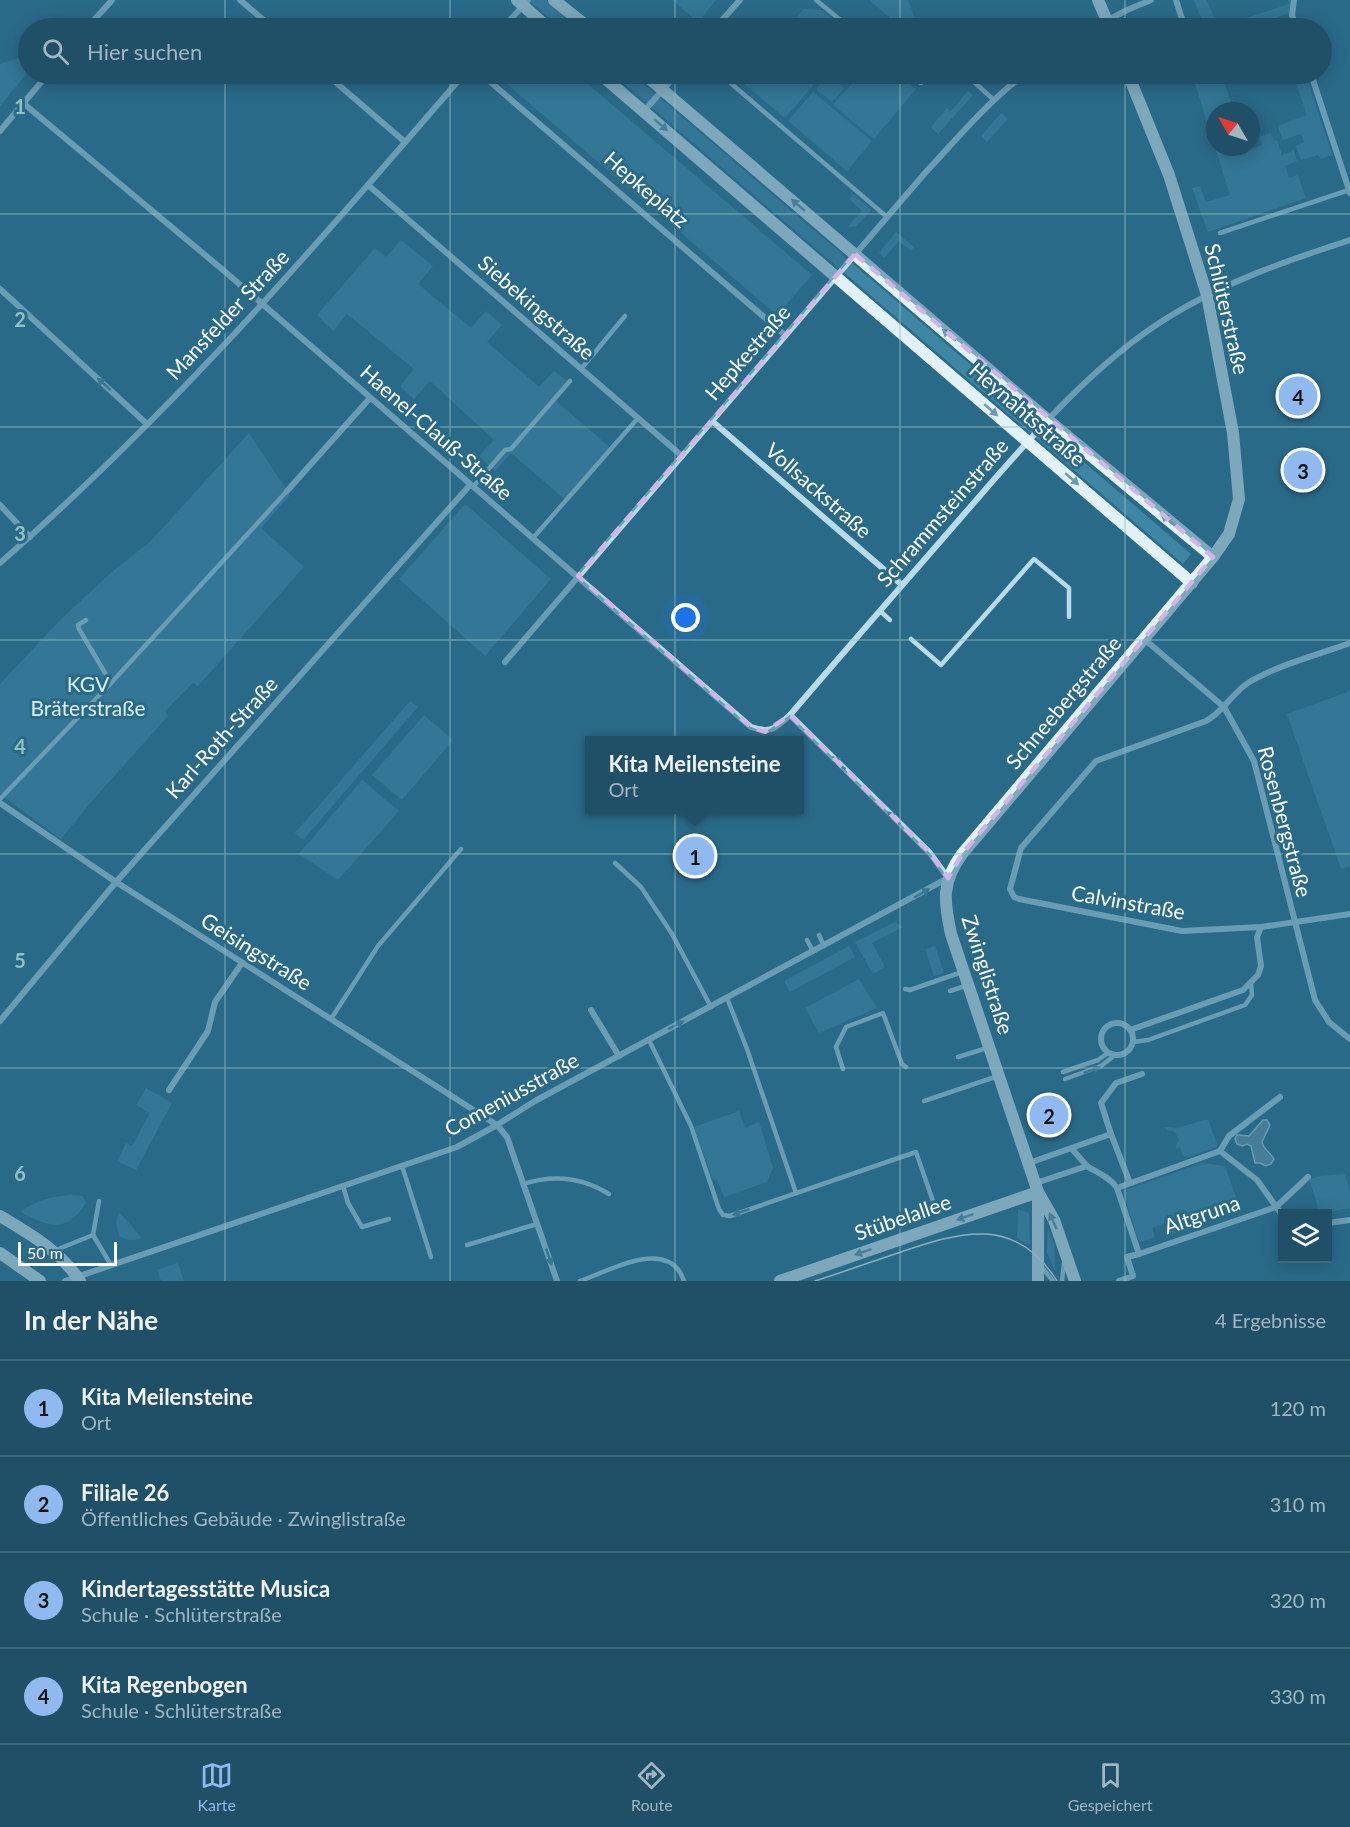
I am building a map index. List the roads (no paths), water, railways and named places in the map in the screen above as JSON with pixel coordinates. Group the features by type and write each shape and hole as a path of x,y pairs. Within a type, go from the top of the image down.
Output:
{"street":[{"path":"96,18 112,0"},
{"path":"240,0 261,18"},
{"path":"554,0 576,18"},
{"path":"725,18 740,0"},
{"path":"1098,0 1106,18"},
{"path":"1119,18 1151,0"},
{"path":"1176,0 1182,18"},
{"path":"1293,18 1294,0"},
{"path":"510,18 522,2 538,18"},
{"path":"0,131 39,84"},
{"path":"338,84 405,142"},
{"name":"Mansfelder Straße","path":"0,563 89,482 262,305 455,84"},
{"name":"Hepkeplatz","path":"493,84 785,335"},
{"path":"612,84 836,276"},
{"path":"657,84 855,254"},
{"path":"644,111 668,84"},
{"name":"Hepkestraße","path":"505,662 887,217 965,129 1013,84"},
{"name":"Schlüterstraße","path":"1132,84 1169,175 1207,295 1233,433 1239,499 1229,534 1213,557"},
{"path":"1314,84 1350,191"},
{"name":"Haenel-Clauß-Straße","path":"23,103 262,305 751,727"},
{"name":"Siebekingstraße","path":"368,185 682,456"},
{"name":"Schrammsteinstraße","path":"751,727 765,732 776,728 790,715 1028,441 1095,375 1143,335 1207,295 1274,265 1350,240"},
{"name":"Heynahtsstraße","path":"855,254 1048,420 1213,557"},
{"name":"Heynahtsstraße","path":"836,276 1192,583"},
{"path":"0,289 147,424"},
{"path":"287,490 370,398"},
{"name":"Vollsackstraße","path":"711,421 902,585"},
{"name":"Karl-Roth-Straße","path":"1,1018 116,882 472,486"},
{"path":"0,505 30,537"},
{"name":"Schneebergstraße","path":"948,878 962,854 1213,557"},
{"name":"Rosenbergstraße","path":"1144,639 1224,707 1254,761 1315,1000 1329,1022 1350,1039"},
{"path":"1224,707 1248,682 1350,643"},
{"name":"Calvinstraße","path":"1224,707 1206,721 1096,761 1021,848 1010,889 1014,897 1182,931 1261,927 1350,914"},
{"path":"790,715 930,853 948,878"},
{"name":"Geisingstraße","path":"0,801 116,882 497,1125"},
{"name":"Comeniusstraße","path":"65,1281 79,1279 111,1265 457,1147 528,1105 948,878"},
{"name":"Zwinglistraße","path":"948,878 944,893 951,934 1037,1187 1054,1220 1075,1281"},
{"path":"1130,1030 1243,990 1258,975 1261,966 1257,937 1261,927"},
{"path":"169,1090 208,1031 215,1002 242,963"},
{"path":"591,1010 619,1056"},
{"path":"1121,1024 1130,1030 1133,1042 1129,1050 1122,1054 1111,1054 1101,1041 1110,1025 1121,1024"},
{"path":"1130,1183 1101,1103 1116,1083 1143,1074"},
{"path":"1117,1188 1220,1152 1229,1137 1280,1097"},
{"path":"497,1125 507,1137 557,1281"},
{"path":"1029,1163 1111,1134"},
{"path":"1072,1149 1087,1166 1112,1180 1117,1188 1139,1254 1127,1257 1134,1278 1119,1281"},
{"name":"Altgruna","path":"1220,1152 1257,1180 1278,1210"},
{"path":"1037,1187 1087,1166"},
{"path":"1276,1207 1308,1177"},
{"name":"Zwinglistraße","path":"1037,1187 1038,1281"},
{"name":"Stübelallee","path":"780,1281 1037,1187"},
{"name":"Altgruna","path":"1139,1254 1276,1207"},
{"path":"0,1216 54,1251 79,1279"},
{"path":"1332,1222 1350,1220"},
{"path":"0,1253 40,1281"}],"lane":[{"path":"816,0 838,18"},
{"path":"732,84 887,217"},
{"path":"976,84 994,100"},
{"path":"1220,233 1350,191"},
{"path":"581,369 625,316"},
{"path":"472,486 505,450 511,449 570,381"},
{"path":"532,538 638,418"},
{"path":"0,801 287,490"},
{"path":"911,639 941,665 1034,559 1069,588 1069,616"},
{"path":"880,611 890,620"},
{"path":"86,620 78,625 79,629 111,683"},
{"path":"331,1019 378,946 460,849"},
{"path":"615,863 641,887 672,934 711,1007"},
{"path":"819,935 824,946"},
{"path":"807,940 813,952"},
{"path":"905,989 910,990 964,972"},
{"path":"1133,1042 1148,1040 1245,1005 1252,995 1251,983"},
{"path":"950,991 968,985"},
{"path":"727,998 747,1049 796,1193"},
{"path":"843,1069 836,1047 846,1027 883,1013 902,1065 906,1067"},
{"path":"649,1040 691,1126 723,1215 730,1216 916,1152 935,1207"},
{"path":"958,1058 990,1047"},
{"path":"1063,1072 1111,1054"},
{"path":"1065,1079 1101,1066 1111,1054"},
{"path":"924,1101 999,1075"},
{"path":"402,1166 431,1257"},
{"path":"523,1184 554,1177 582,1180 609,1194"},
{"path":"343,1186 348,1203 362,1227 389,1219"},
{"path":"99,1201 93,1235 111,1265"},
{"path":"467,1245 537,1224"},
{"path":"54,1251 93,1235"},
{"path":"1062,1281 1065,1252"},
{"path":"580,1281 645,1258 666,1260 681,1271 684,1281"},
{"path":"1037,1262 1053,1281"}],"tram line":[{"path":"815,1281 921,1245 964,1235 985,1234 1005,1237 1023,1245 1041,1260 1057,1281"}],"place":[{"name":"Kita Regenbogen","path":"1298,396"},
{"name":"Kindertagesstätte Musica","path":"1303,470"},
{"name":"Kita Meilensteine","path":"695,856"},
{"name":"Filiale 26","path":"1049,1115"}],"park label":[{"name":"KGV Bräterstraße","path":"88,697"}]}
